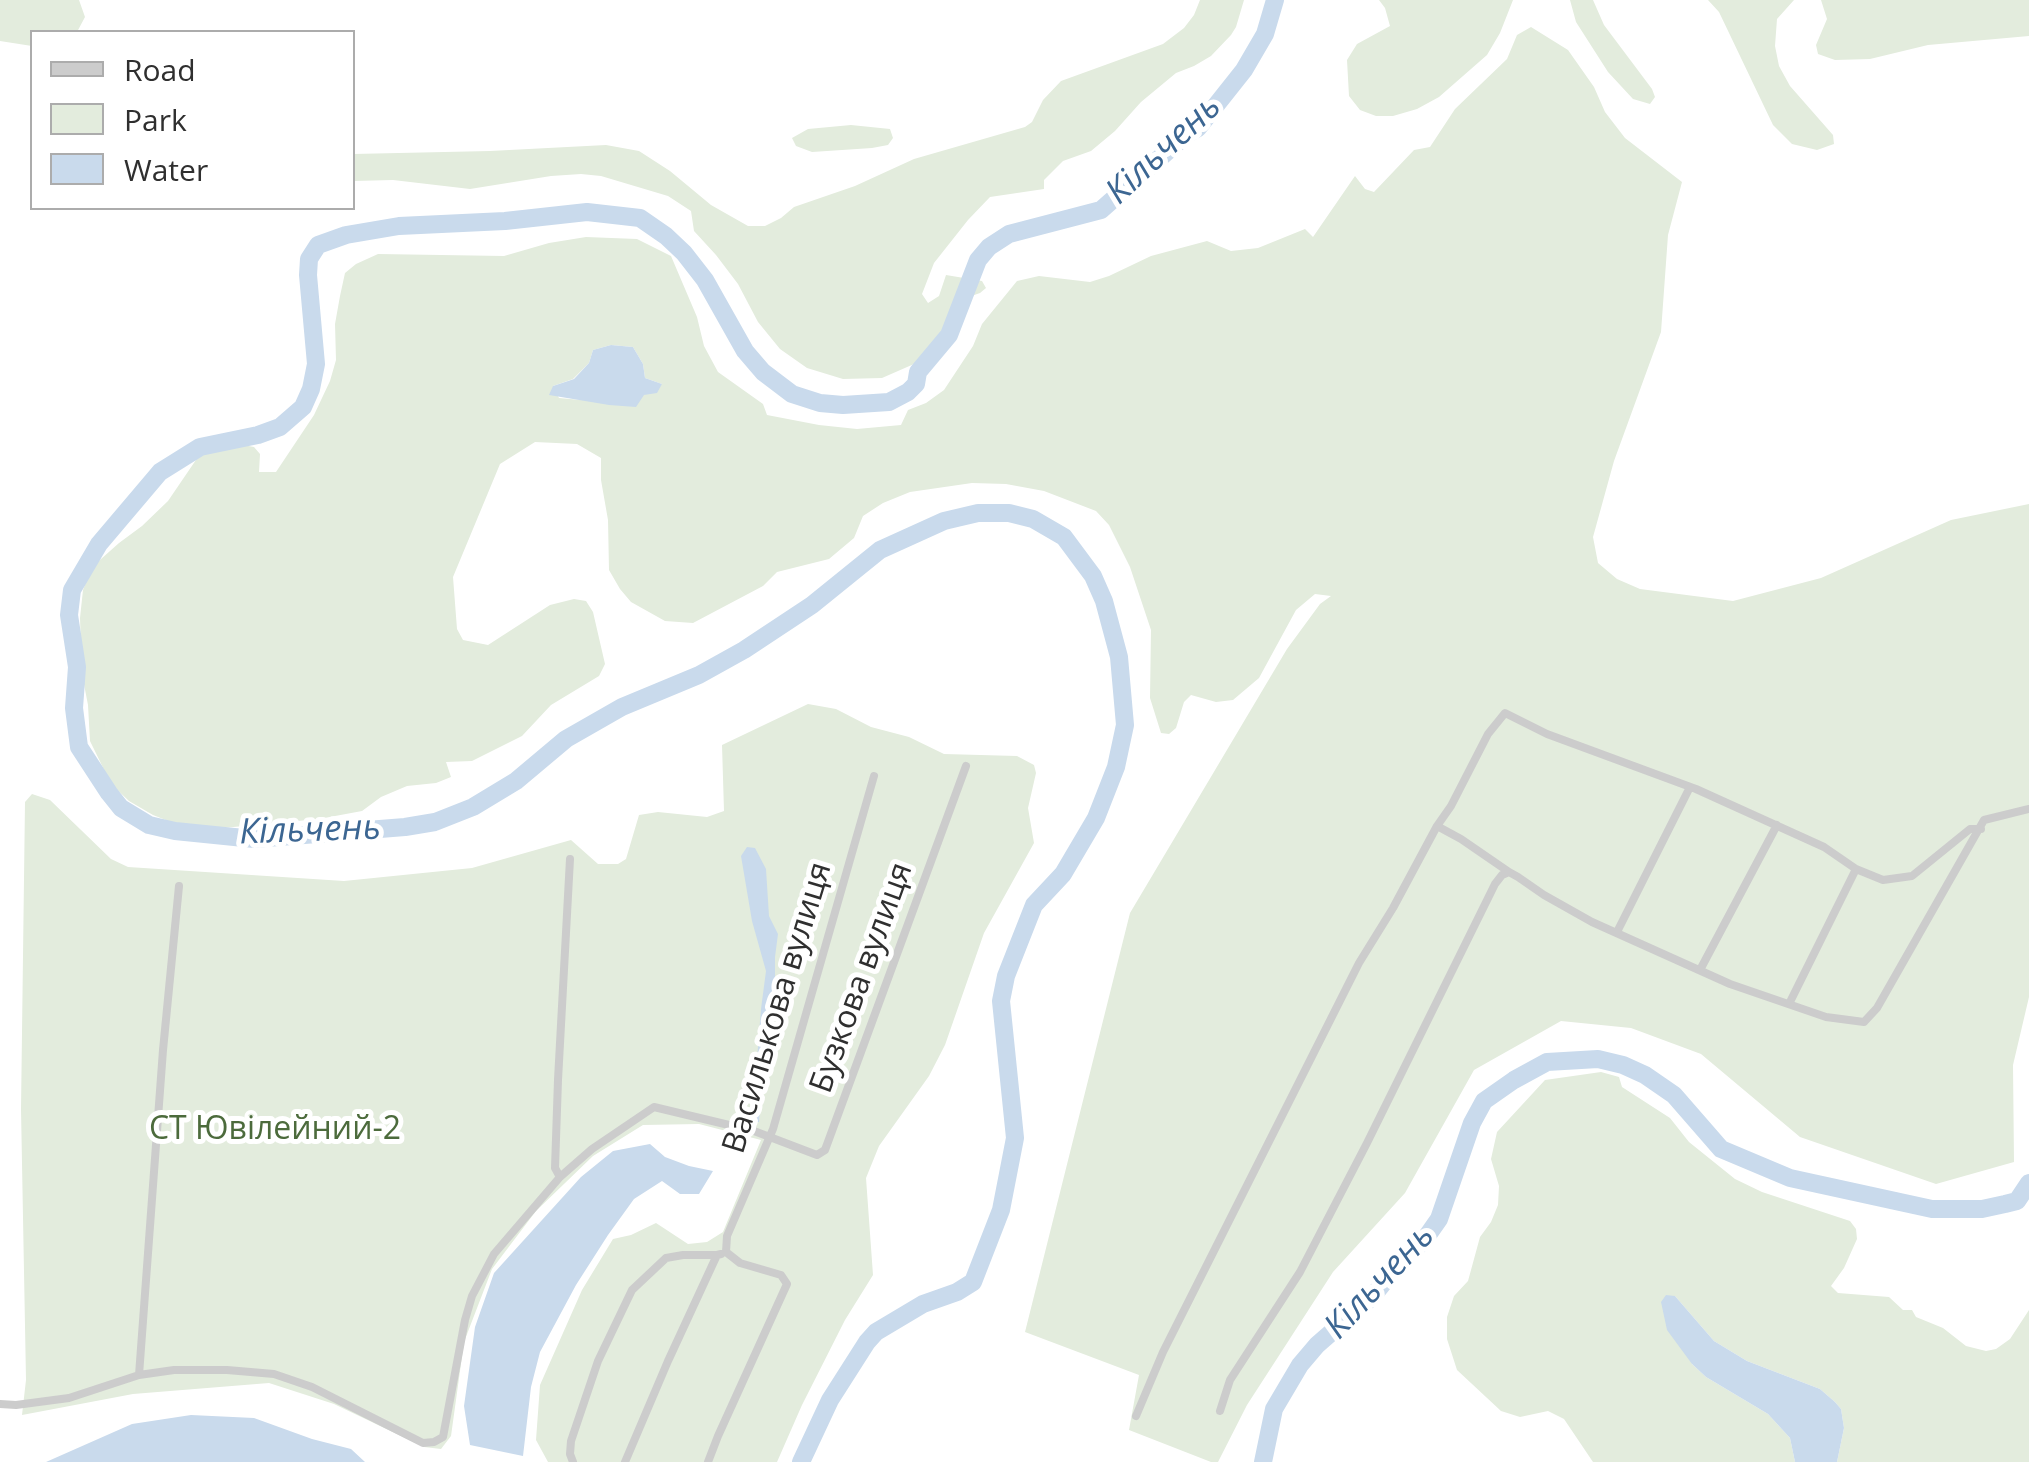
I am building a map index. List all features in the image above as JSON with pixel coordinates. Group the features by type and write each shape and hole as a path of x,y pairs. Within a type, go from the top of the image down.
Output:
{"street":[{"path":"1136,1416 1163,1352 1359,963 1451,806 1488,734 1505,713 1546,734 1690,787 1824,847 1856,870 1884,880 1912,876 1970,830 1981,829"},
{"name":"Бузкова вулиця","path":"769,1138 817,1155 825,1150 966,766"},
{"name":"Василькова вулиця","path":"625,1462 668,1361 721,1254 769,1138 874,776"},
{"path":"1618,932 1690,787"},
{"path":"1437,826 1592,922 1730,984 1826,1017 1864,1022 1878,1008 1984,820 2029,809"},
{"path":"1700,970 1776,826"},
{"path":"560,1177 556,1168 558,1080 570,859"},
{"path":"1789,1004 1856,870"},
{"path":"1220,1411 1230,1380 1300,1272 1498,878 1509,872"},
{"path":"138,1375 179,886"},
{"path":"0,1404 69,1398 138,1375 174,1370 274,1374 312,1387 423,1443 434,1442 442,1436 447,1421 472,1296 494,1254 560,1177 592,1148 654,1107 769,1138"},
{"path":"572,1462 571,1442 598,1361 632,1290 666,1258 721,1254 782,1275 787,1284 708,1462"}],"green space":[{"path":"0,0 79,0 85,17 78,30 30,30 30,46 0,41"},
{"path":"1200,0 1244,0 1236,27 1211,56 1176,73 1091,151 1063,161 1044,180 1044,189 990,197 934,263 922,294 928,303 939,296 946,275 982,281 986,288 957,301 938,342 914,364 882,378 843,379 807,368 780,349 758,322 738,284 694,231 691,211 668,196 581,174 470,189 393,180 355,181 355,154 606,145 639,151 711,205 748,226 765,226 794,207 855,186 914,159 1025,127 1061,81 1163,44 1194,15"},
{"path":"1379,0 1513,0 1487,55 1439,97 1417,109 1376,116 1360,110 1349,96 1347,60 1357,44 1390,26"},
{"path":"1570,0 1593,0 1604,25 1652,89 1655,97 1650,104 1633,99 1608,72 1576,22"},
{"path":"1708,0 1794,0 1777,19 1775,46 1779,66 1790,86 1833,135 1834,144 1817,150 1792,144 1773,125 1719,12"},
{"path":"1821,0 2029,0 2029,36 1928,45 1870,59 1835,60 1818,54 1816,45 1827,19"},
{"path":"1531,27 1568,50 1625,138 1682,182 1668,235 1661,332 1614,461 1593,537 1598,563 1617,579 1640,589 1733,601 1821,578 1951,520 2029,504 2029,997 2013,1065 2014,1162 1936,1184 1800,1137 1701,1054 1631,1028 1561,1021 1474,1070 1405,1193 1333,1272 1247,1405 1218,1462 1129,1430 1139,1375 1025,1332 1130,913 1287,649 1320,604 1331,596 1315,594 1296,610 1259,678 1233,700 1216,702 1191,695 1184,702 1176,728 1169,734 1161,733 1150,698 1151,630 1130,567 1109,525 1096,511 1044,491 972,483 910,492 863,516 854,538 829,559 777,572 763,586 693,623 665,621 631,602 609,570 601,458 577,444 535,442 500,464 453,577 457,629 463,640 488,645 550,605 574,599 586,601 593,612 605,664 599,676 551,705 522,736 472,761 446,762 451,777 407,786 381,797 362,811 212,829 181,826 129,801 111,784 90,741 82,674 80,618 83,590 92,567 168,501 200,454 238,444 254,447 260,454 259,472 276,472 314,415 330,381 336,360 335,324 345,273 356,264 378,254 504,256 586,237 637,239 671,256 697,317 704,346 718,372 763,404 767,415 857,429 901,425 908,410 944,390 973,346 982,324 1017,281 1039,276 1090,282 1151,256 1207,241 1231,251 1258,248 1305,229 1313,237 1355,176 1365,189 1374,192 1414,150 1430,147 1455,109 1507,59 1517,35","holes":["611,345 633,347 643,364 645,378 662,384 644,395 559,398 553,386 573,379 589,363 593,350"]},
{"path":"851,125 890,129 893,138 888,145 872,148 812,152 796,146 792,138 808,129"},
{"name":"СT Ювілейний-2","path":"808,704 836,709 871,727 909,737 944,754 1017,756 1034,765 1036,773 1028,808 1034,843 984,933 945,1045 929,1076 879,1146 866,1178 873,1275 845,1320 777,1462 548,1462 536,1440 540,1385 582,1290 613,1239 656,1223 688,1244 707,1242 723,1232 761,1140 699,1124 643,1125 593,1156 536,1211 492,1269 464,1342 451,1436 441,1449 424,1447 334,1404 269,1383 133,1394 22,1415 26,1380 21,1109 25,802 32,794 50,800 111,859 128,867 344,881 472,868 571,840 598,864 618,864 626,859 639,815 658,812 707,817 724,811 722,745"},
{"path":"1601,1072 1619,1077 1622,1087 1670,1118 1689,1142 1735,1179 1850,1221 1857,1239 1831,1286 1838,1293 1889,1297 1903,1310 1912,1310 1916,1317 1943,1328 1966,1346 1986,1351 2010,1339 2029,1310 2029,1462 1837,1462 1844,1428 1841,1409 1835,1402 1820,1389 1747,1361 1714,1341 1675,1296 1692,1364 1706,1377 1768,1414 1790,1438 1795,1462 1593,1462 1564,1419 1548,1411 1520,1417 1501,1411 1457,1370 1447,1339 1447,1317 1454,1296 1468,1281 1480,1237 1498,1205 1499,1186 1491,1159 1497,1132 1545,1080"}],"water":[{"path":"611,345 633,347 643,364 645,378 662,384 657,393 644,395 636,407 549,395 553,386 574,379 589,363 593,350"},
{"path":"747,847 755,848 766,869 769,916 778,934 775,1006 767,1035 759,1122 752,1122 766,971 752,921 741,856"},
{"path":"650,1144 665,1157 713,1171 699,1194 680,1194 662,1181 634,1199 608,1235 540,1352 531,1387 523,1456 470,1445 464,1406 475,1327 494,1273 581,1177 613,1151"},
{"path":"1666,1295 1675,1296 1714,1341 1747,1361 1820,1389 1835,1402 1841,1409 1844,1428 1837,1462 1795,1462 1790,1438 1768,1414 1706,1377 1692,1364 1667,1330 1661,1302"},
{"path":"191,1415 254,1418 351,1449 365,1462 46,1462 132,1424"}],"waterway":[{"name":"Кільчень","path":"801,1462 830,1400 867,1342 876,1332 923,1304 973,1282 1001,1210 1015,1138 1001,1001 1006,976 1034,905 1063,874 1096,818 1116,767 1125,725 1119,657 1104,601 1093,576 1064,537 1033,519 1009,513 978,513 944,521 880,550 812,605 744,650 699,675 622,707 566,739 516,781 473,807 435,822 405,827 254,839 149,825 121,808 109,793 79,747 74,708 77,667 69,615 72,590 99,544 160,472 200,447 280,427 303,407 316,364 308,275 309,259 318,245 346,235 399,226 587,212 640,218 684,253 705,280 745,351 763,372 792,394 843,405 889,402 916,384 918,372 949,335 978,260 989,247 1009,234 1101,210 1198,128 1244,70 1265,34 1275,0"},
{"name":"Кільчень","path":"1263,1462 1274,1409 1300,1365 1373,1296 1439,1219 1472,1123 1484,1101 1547,1062 1598,1059 1645,1075 1674,1095 1721,1149 1790,1178 1932,1209 1982,1209 2017,1201 2029,1183"}]}
